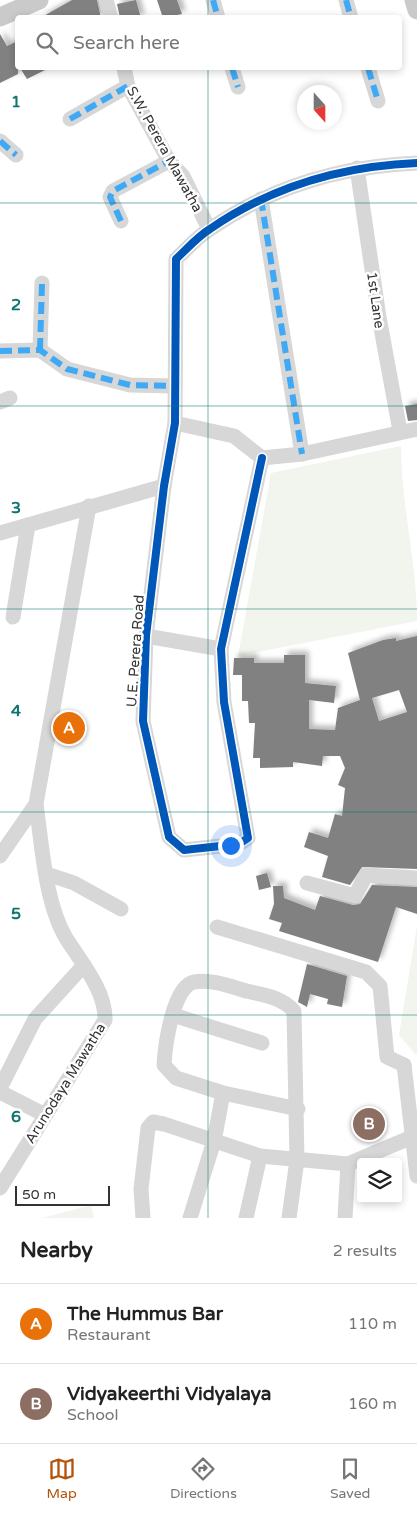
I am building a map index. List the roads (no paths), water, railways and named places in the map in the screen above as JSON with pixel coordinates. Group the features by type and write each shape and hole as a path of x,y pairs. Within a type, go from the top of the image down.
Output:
{"main road":[{"path":"0,17 39,0"},
{"path":"414,0 417,10"}],"street":[{"path":"106,0 110,15"},
{"path":"213,0 217,15"},
{"path":"346,0 350,15"},
{"name":"S.W. Perera Mawatha","path":"124,70 128,86 169,161 183,176 209,229"},
{"path":"233,70 238,87"},
{"path":"369,70 378,101"},
{"path":"70,119 128,86"},
{"path":"0,141 16,155"},
{"path":"121,221 110,197 113,191 169,161"},
{"name":"U.E. Perera Road","path":"262,458 221,649 224,702 248,838 240,844 184,850 169,837 142,721 146,636 164,486 175,423 176,259 209,229 276,191 357,168 417,163"},
{"name":"1st Lane","path":"357,168 379,317 400,431"},
{"path":"261,199 302,454"},
{"path":"40,350 42,283"},
{"path":"0,351 40,350 67,369 130,385 175,386"},
{"path":"175,423 234,436 262,458 302,454 400,431 417,429"},
{"path":"0,533 164,486"},
{"path":"0,856 36,804 89,506"},
{"path":"13,617 28,525"},
{"path":"146,636 221,649"},
{"name":"Arunodaya Mawatha","path":"0,1188 105,1020 105,1008 84,965 65,936 52,902 36,804"},
{"path":"47,874 74,883 121,909"},
{"path":"307,883 355,896 366,875 417,878"},
{"path":"217,928 366,972 380,986 387,1057 411,1063 412,1137 417,1176"},
{"path":"0,1088 35,1019 84,965"},
{"path":"289,1218 297,1160 298,1109 294,1011 285,1001 208,981 191,982 179,994 165,1046 164,1065 176,1078 223,1093 298,1109"},
{"path":"173,1015 262,1044"},
{"path":"0,1092 45,1115"},
{"path":"190,1218 214,1142 223,1093"},
{"path":"143,1218 141,1189 148,1128 153,1122 260,1156 348,1164 412,1137"},
{"path":"246,1218 260,1156"},
{"path":"345,1218 348,1164"}],"place":[{"name":"The Hummus Bar","path":"69,728"},
{"name":"Vidyakeerthi Vidyalaya","path":"369,1124"}]}
